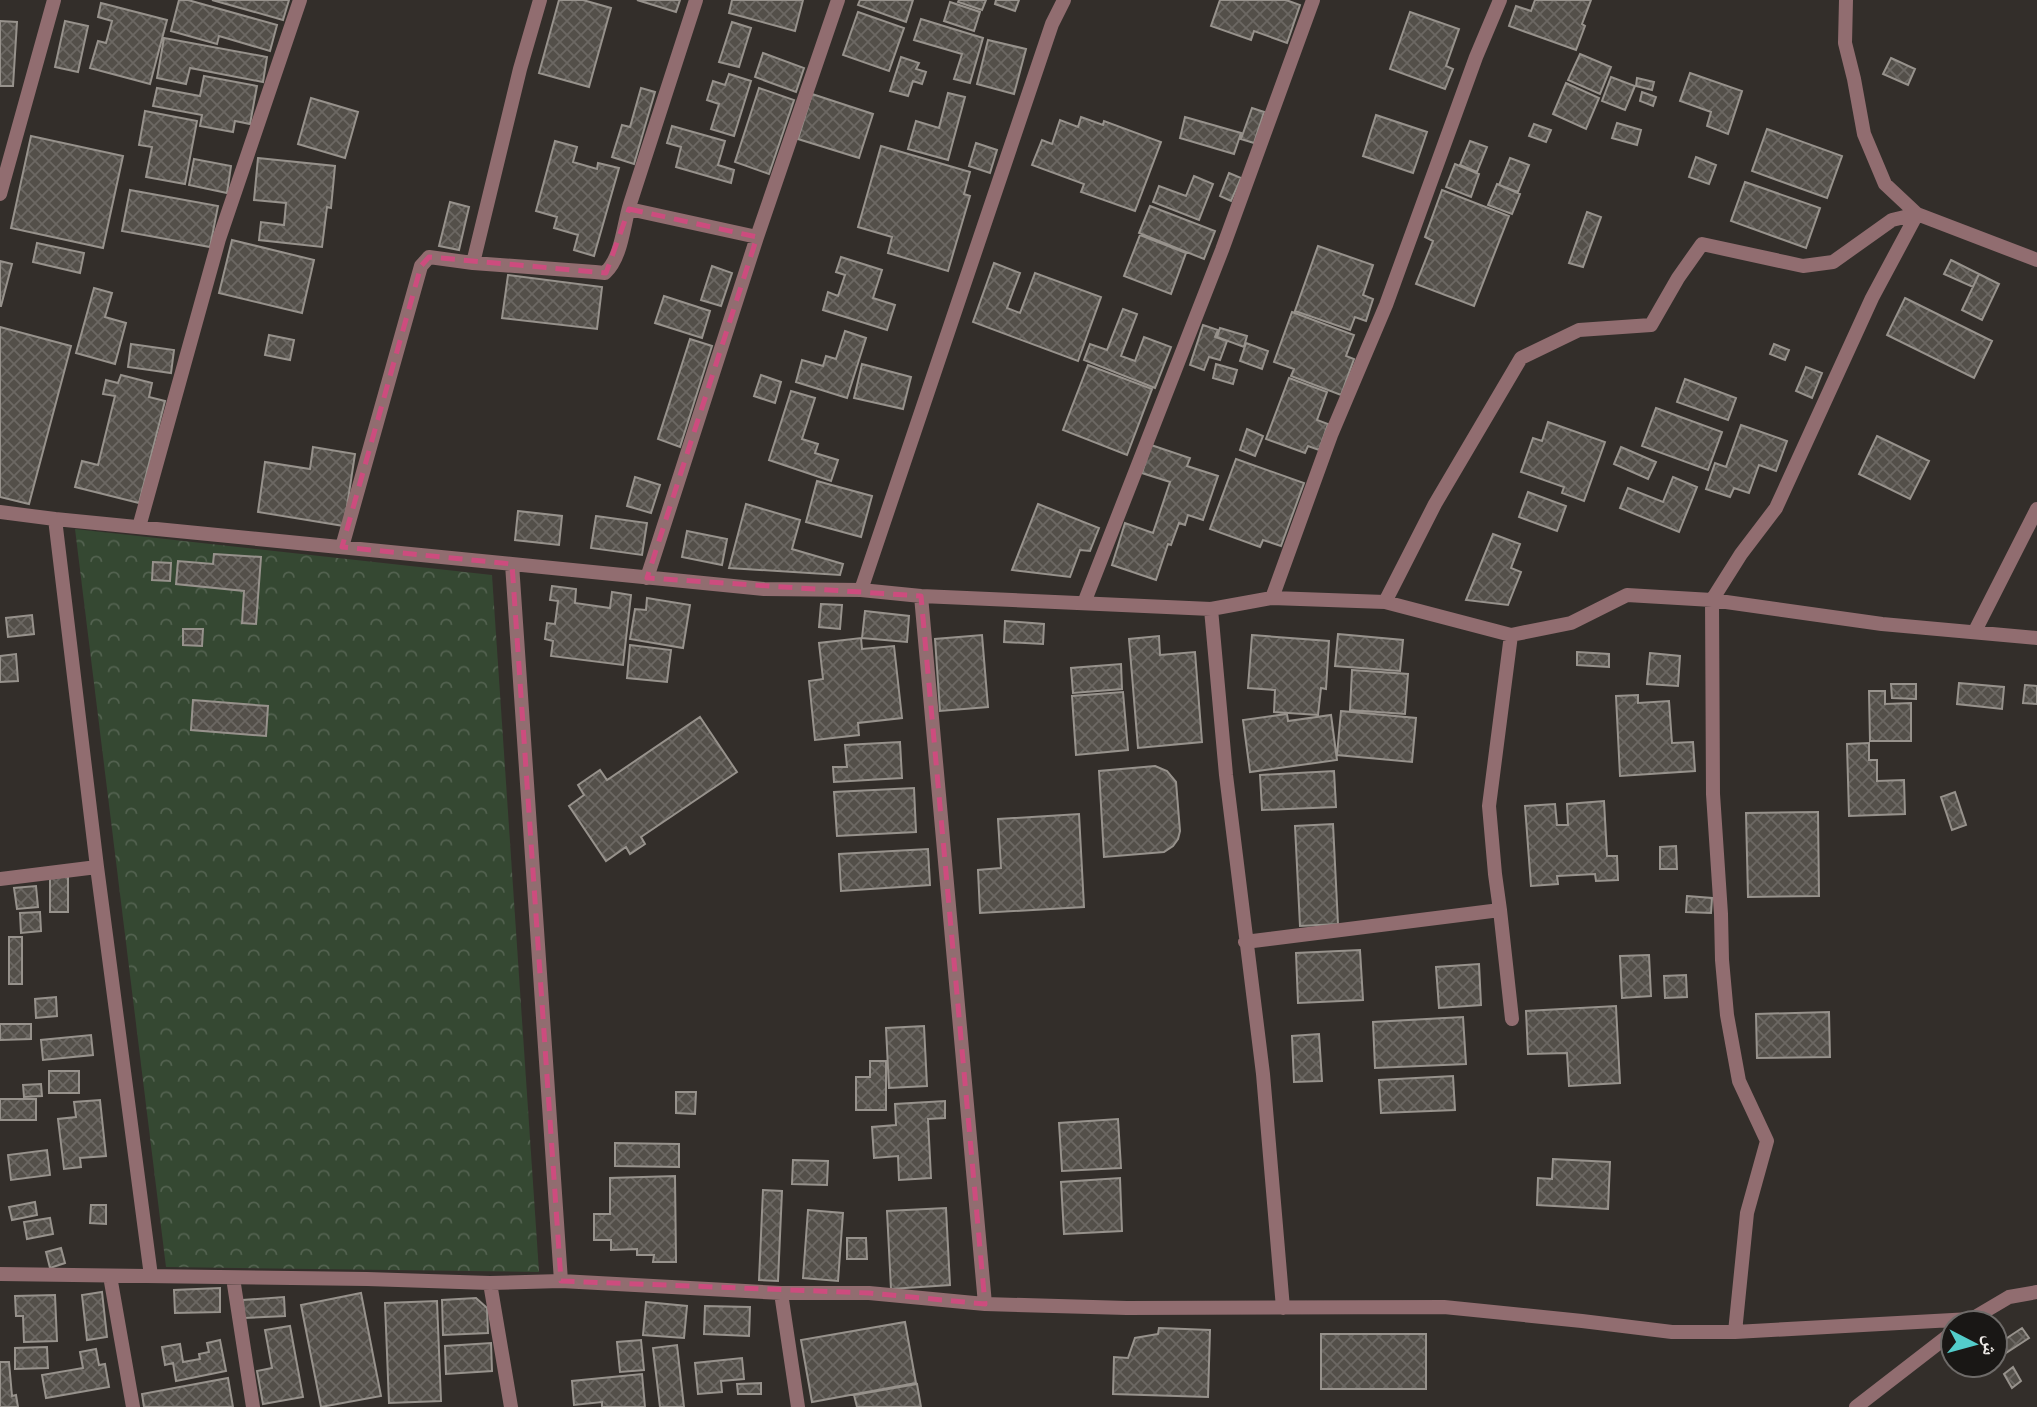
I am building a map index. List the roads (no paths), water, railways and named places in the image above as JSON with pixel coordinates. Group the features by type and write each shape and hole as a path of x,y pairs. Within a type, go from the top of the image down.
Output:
{"street":[{"path":"0,194 54,0"},
{"path":"139,527 219,239 300,0"},
{"path":"473,263 520,69 540,0"},
{"path":"342,547 421,266 429,257 605,273 614,261 628,209 696,0"},
{"path":"647,578 757,237 838,0"},
{"path":"861,590 1039,60 1064,0"},
{"path":"1084,603 1222,250 1313,0"},
{"path":"1272,598 1331,435 1386,305 1476,57 1500,0"},
{"path":"1846,0 1845,43 1864,134 1885,184 1917,214 2037,260"},
{"path":"628,209 757,237"},
{"path":"1385,602 1435,504 1521,358 1579,330 1651,325 1678,278 1702,244 1803,266 1833,262 1892,220 1917,214"},
{"path":"1735,1332 1747,1213 1766,1141 1739,1082 1727,1015 1713,794 1712,600 1741,554 1776,508 1872,298 1917,214"},
{"path":"1975,631 2037,509"},
{"path":"0,512 764,589 861,590 921,596 1211,609 1272,598 1385,602 1511,635 1571,623 1628,595 1712,600 1882,624 2037,638"},
{"path":"55,519 97,867 151,1276"},
{"path":"512,564 561,1280"},
{"path":"921,596 985,1304"},
{"path":"1211,609 1226,775 1263,1074 1283,1308"},
{"path":"1511,635 1489,806 1512,1019"},
{"path":"0,879 97,867"},
{"path":"1245,942 1500,910"},
{"path":"0,1274 490,1283 561,1280 781,1293 869,1293 985,1304 1127,1308 1444,1307 1672,1332 1735,1332 1939,1322"},
{"path":"110,1276 133,1407"},
{"path":"233,1278 253,1407"},
{"path":"490,1283 510,1407"},
{"path":"1988,1309 2009,1297 2037,1292"},
{"path":"781,1293 798,1407"},
{"path":"1856,1407 1939,1343"}]}
